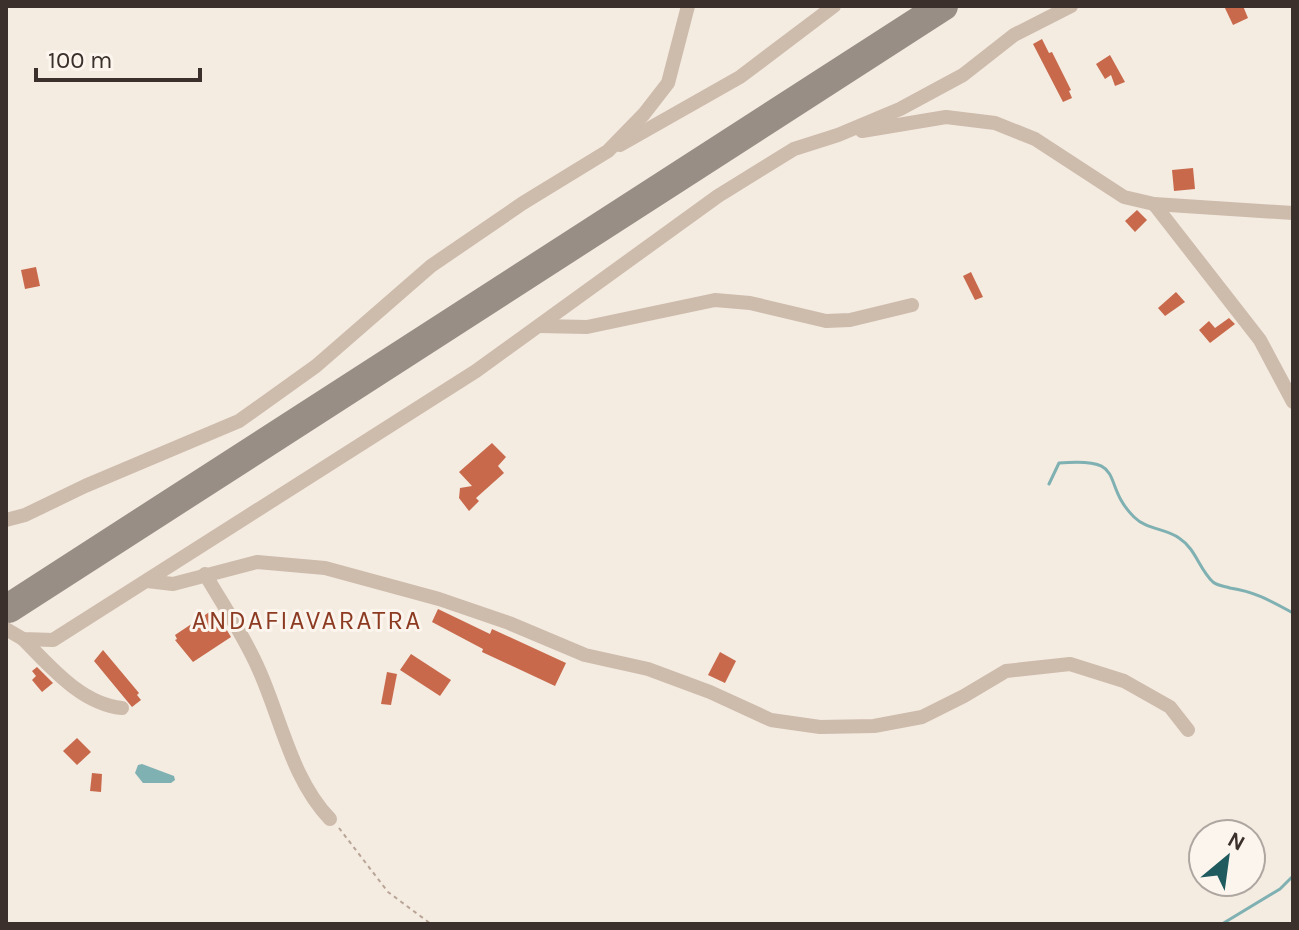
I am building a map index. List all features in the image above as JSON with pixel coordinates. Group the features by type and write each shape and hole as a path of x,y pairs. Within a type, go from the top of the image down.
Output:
{"street":[{"path":"608,151 644,114 668,83 688,6"},
{"path":"6,520 25,515 85,486 239,421 316,366 431,266 523,203 608,151 740,77 834,6"},
{"path":"23,639 53,640 147,581 476,371 718,196 794,149 838,135 900,109 950,82 1014,35 1071,6"},
{"path":"838,135 946,117 995,123 1035,139 1124,197 1154,204 1293,213"},
{"path":"1154,204 1260,340 1293,402"},
{"path":"539,326 587,327 715,300 750,303 826,321 850,320 912,305"},
{"path":"147,581 173,584 257,562 325,568 401,587 509,623 585,655 648,669 710,692 771,720 833,727 874,726 922,717 1006,671 1070,664 1124,681 1170,707 1188,730"},
{"path":"205,574 258,667 300,774 318,806 330,819"},
{"path":"6,629 23,639 69,685 109,707 122,708"}],"path":[{"path":"330,819 388,892 431,924"}],"water":[{"path":"138,765 174,776 175,780 171,783 143,783 135,773"}],"building":[{"path":"1224,6 1243,6 1248,18 1233,25"},
{"path":"1042,39 1071,90 1072,98 1063,102 1033,44"},
{"path":"1110,55 1125,82 1115,86 1111,75 1105,79 1096,64"},
{"path":"1193,168 1195,189 1174,191 1172,170"},
{"path":"1137,210 1147,220 1135,232 1125,221"},
{"path":"36,267 40,286 25,289 21,270"},
{"path":"971,272 983,297 975,300 963,276"},
{"path":"1176,292 1185,302 1165,316 1158,308"},
{"path":"1229,318 1235,324 1210,343 1199,330 1209,321 1215,328"},
{"path":"492,443 506,457 498,466 504,473 476,498 479,501 469,511 459,498 460,488 472,486 459,472"},
{"path":"214,609 231,637 193,662 175,640 175,635"},
{"path":"438,609 490,634 492,629 566,663 555,686 482,652 483,649 432,622"},
{"path":"103,650 139,693 137,695 141,700 132,707 94,661"},
{"path":"720,652 736,661 725,683 708,675"},
{"path":"411,654 451,680 440,696 400,670"},
{"path":"37,667 53,683 42,692 32,680 36,676 32,671"},
{"path":"387,672 397,674 391,705 381,704"},
{"path":"77,738 91,752 77,765 63,751"},
{"path":"92,773 102,774 101,792 90,791"}],"waterway":[{"path":"1049,484 1059,463 1081,462 1105,468 1134,517 1185,543 1213,582 1256,595 1293,613"},
{"path":"1222,924 1280,889 1293,876"}],"taxiway":[{"path":"9,608 943,6"}],"district":[{"name":"ANDAFIAVARATRA","path":"307,620"}]}
